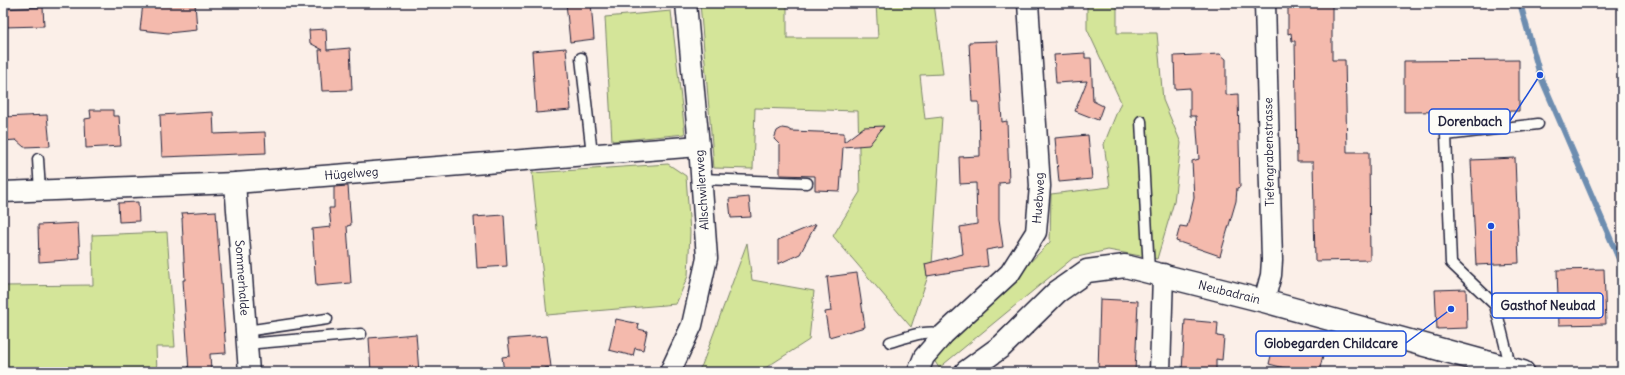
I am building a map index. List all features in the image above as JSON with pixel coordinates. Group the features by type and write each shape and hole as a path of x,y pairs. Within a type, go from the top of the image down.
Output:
{"street":[{"name":"Allschwilerweg","path":"670,372 692,325 706,258 699,146 686,3"},
{"name":"Huebweg","path":"918,372 924,357 944,334 1010,273 1036,232 1040,186 1028,3"},
{"name":"Tiefengrabenstrasse","path":"1264,301 1271,275 1272,260 1265,3"},
{"name":"Hügelweg","path":"3,192 235,183 699,146"},
{"name":"Sommerhalde","path":"235,183 249,372"},
{"name":"Neubadrain","path":"966,372 1002,346 1057,292 1087,271 1125,266 1264,301 1472,365 1517,370"},
{"path":"1156,273 1160,372"}],"lane":[{"path":"581,58 592,154"},
{"path":"1141,121 1156,273"},
{"path":"1517,370 1494,305 1451,263 1446,135 1538,124"},
{"path":"38,159 40,191"},
{"path":"701,179 807,183"},
{"path":"246,337 327,319"},
{"path":"890,342 918,333 934,331 944,334"},
{"path":"246,337 361,334"}],"green space":[{"path":"700,3 787,3 787,38 878,38 876,3 934,3 943,74 920,75 925,119 942,117 932,264 911,327 833,236 860,192 858,111 755,108 753,169 714,168"},
{"path":"1087,3 1117,3 1117,33 1157,33 1163,100 1181,143 1174,202 1157,259 1108,250 1073,258 939,368 934,360 1050,242 1051,194 1110,187 1104,144 1121,102 1087,29"},
{"path":"671,11 685,134 612,141 605,17"},
{"path":"668,164 686,176 690,232 688,276 676,304 547,315 532,173"},
{"path":"167,232 175,347 156,347 157,372 3,372 3,286 93,285 92,235"},
{"path":"747,243 752,280 814,291 809,340 759,372 697,372 702,365"}],"building":[{"path":"143,3 195,3 197,30 168,33 140,30"},
{"path":"566,3 591,3 594,39 570,42"},
{"path":"1288,3 1332,3 1332,60 1345,60 1347,152 1369,152 1370,260 1315,261 1313,162 1297,162 1295,41 1292,41 1291,33 1288,34"},
{"path":"43,7 44,26 3,27 3,9"},
{"path":"326,29 327,50 350,48 352,90 322,91 319,50 323,50 310,43 309,30"},
{"path":"997,41 1002,122 1007,121 1009,182 999,183 999,219 1003,247 986,250 988,266 927,276 925,264 963,254 960,227 977,224 976,183 960,184 959,157 980,156 979,102 972,102 969,42"},
{"path":"566,48 571,110 536,113 532,51"},
{"path":"1085,53 1085,58 1091,58 1093,101 1103,106 1098,120 1075,111 1087,81 1056,83 1054,55"},
{"path":"1220,54 1226,59 1226,95 1238,94 1240,187 1237,188 1236,201 1220,256 1176,241 1180,226 1187,227 1194,198 1192,161 1199,159 1196,116 1190,116 1190,88 1175,89 1174,56"},
{"path":"1519,60 1519,111 1404,112 1404,61"},
{"path":"90,110 113,110 113,116 119,116 121,146 86,148 85,119 91,118"},
{"path":"213,112 214,134 265,132 266,153 162,157 160,115"},
{"path":"47,115 50,146 24,147 16,140 3,141 3,117"},
{"path":"884,126 869,145 843,147 840,191 815,190 815,176 780,175 780,145 774,139 777,131 782,128 791,131 844,133 844,142 864,127"},
{"path":"1088,135 1092,179 1059,182 1055,138"},
{"path":"1515,158 1519,263 1476,265 1471,160"},
{"path":"348,186 351,225 347,226 351,283 316,286 312,229 331,227 329,208 334,208 334,187"},
{"path":"749,197 751,217 731,218 729,199"},
{"path":"138,202 139,221 119,222 118,203"},
{"path":"216,211 226,353 210,354 211,372 189,372 183,280 185,280 182,213"},
{"path":"504,215 507,266 477,268 474,217"},
{"path":"78,223 80,259 39,262 38,225"},
{"path":"816,224 800,254 778,264 778,240"},
{"path":"1604,269 1606,324 1559,325 1557,270"},
{"path":"857,273 865,327 829,337 825,312 831,311 827,277"},
{"path":"1466,289 1467,328 1437,329 1435,290"},
{"path":"1100,299 1138,301 1135,372 1098,372"},
{"path":"616,319 639,324 638,329 647,331 643,350 635,348 633,356 609,350"},
{"path":"1185,320 1218,323 1217,336 1224,337 1222,360 1216,359 1216,372 1182,371"},
{"path":"1277,331 1323,342 1322,346 1325,347 1319,372 1300,372 1269,364"},
{"path":"416,334 419,372 371,372 369,338"},
{"path":"547,336 551,367 545,368 546,372 504,372 502,357 510,356 508,339"}],"waterway":[{"path":"1520,3 1540,75 1622,266"}],"place":[{"name":"Dorenbach","path":"1540,75"},
{"name":"Gasthof Neubad","path":"1491,226"},
{"name":"Globegarden Childcare","path":"1451,309"}]}
